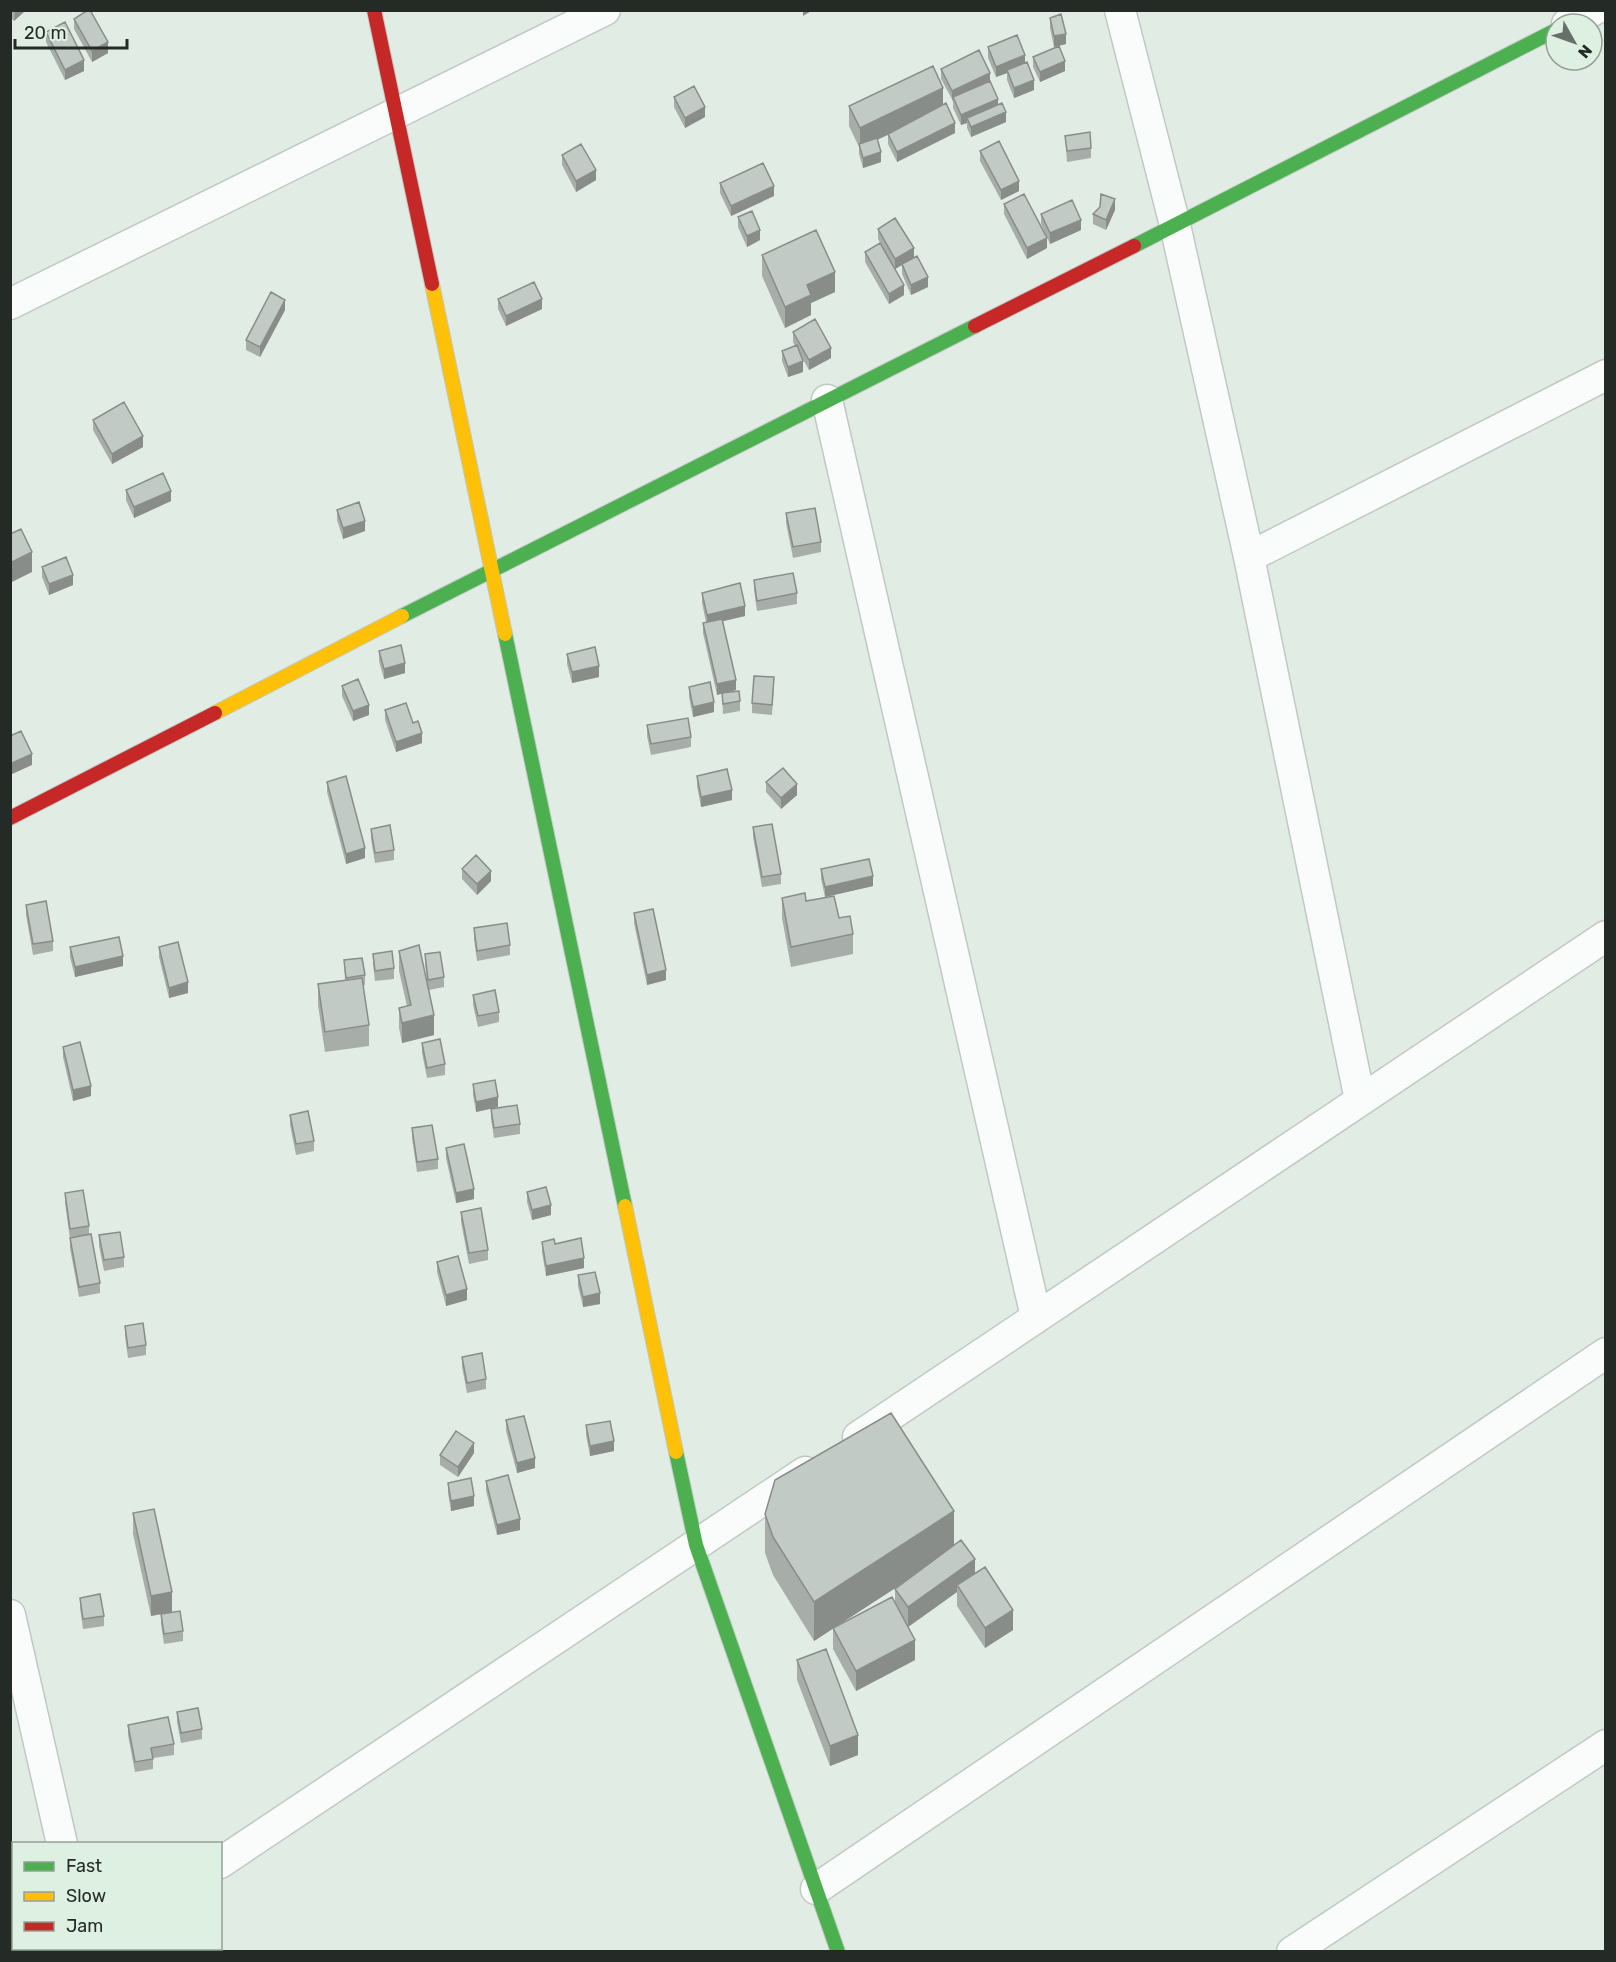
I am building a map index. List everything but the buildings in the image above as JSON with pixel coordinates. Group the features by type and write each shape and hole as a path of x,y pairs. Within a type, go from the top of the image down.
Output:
{"street":[{"path":"374,10 696,1545 838,1952"},
{"path":"10,304 605,10"},
{"path":"1120,10 1175,225 1248,556 1360,1100"},
{"path":"10,818 491,570 1544,36"},
{"path":"1248,556 1605,375"},
{"path":"827,400 1036,1317"},
{"path":"222,1862 1605,936"},
{"path":"816,1889 1605,1353"},
{"path":"10,1615 62,1842"},
{"path":"1292,1952 1605,1745"}],"traffic: fast":[{"path":"1134,246 1544,36"},
{"path":"402,616 975,326"},
{"path":"505,634 625,1206"},
{"path":"676,1452 696,1545 838,1952"}],"traffic: slow":[{"path":"432,284 505,634"},
{"path":"215,713 402,616"},
{"path":"625,1206 676,1452"}],"traffic: jam":[{"path":"374,10 432,284"},
{"path":"975,326 1134,246"},
{"path":"10,818 215,713"}]}
